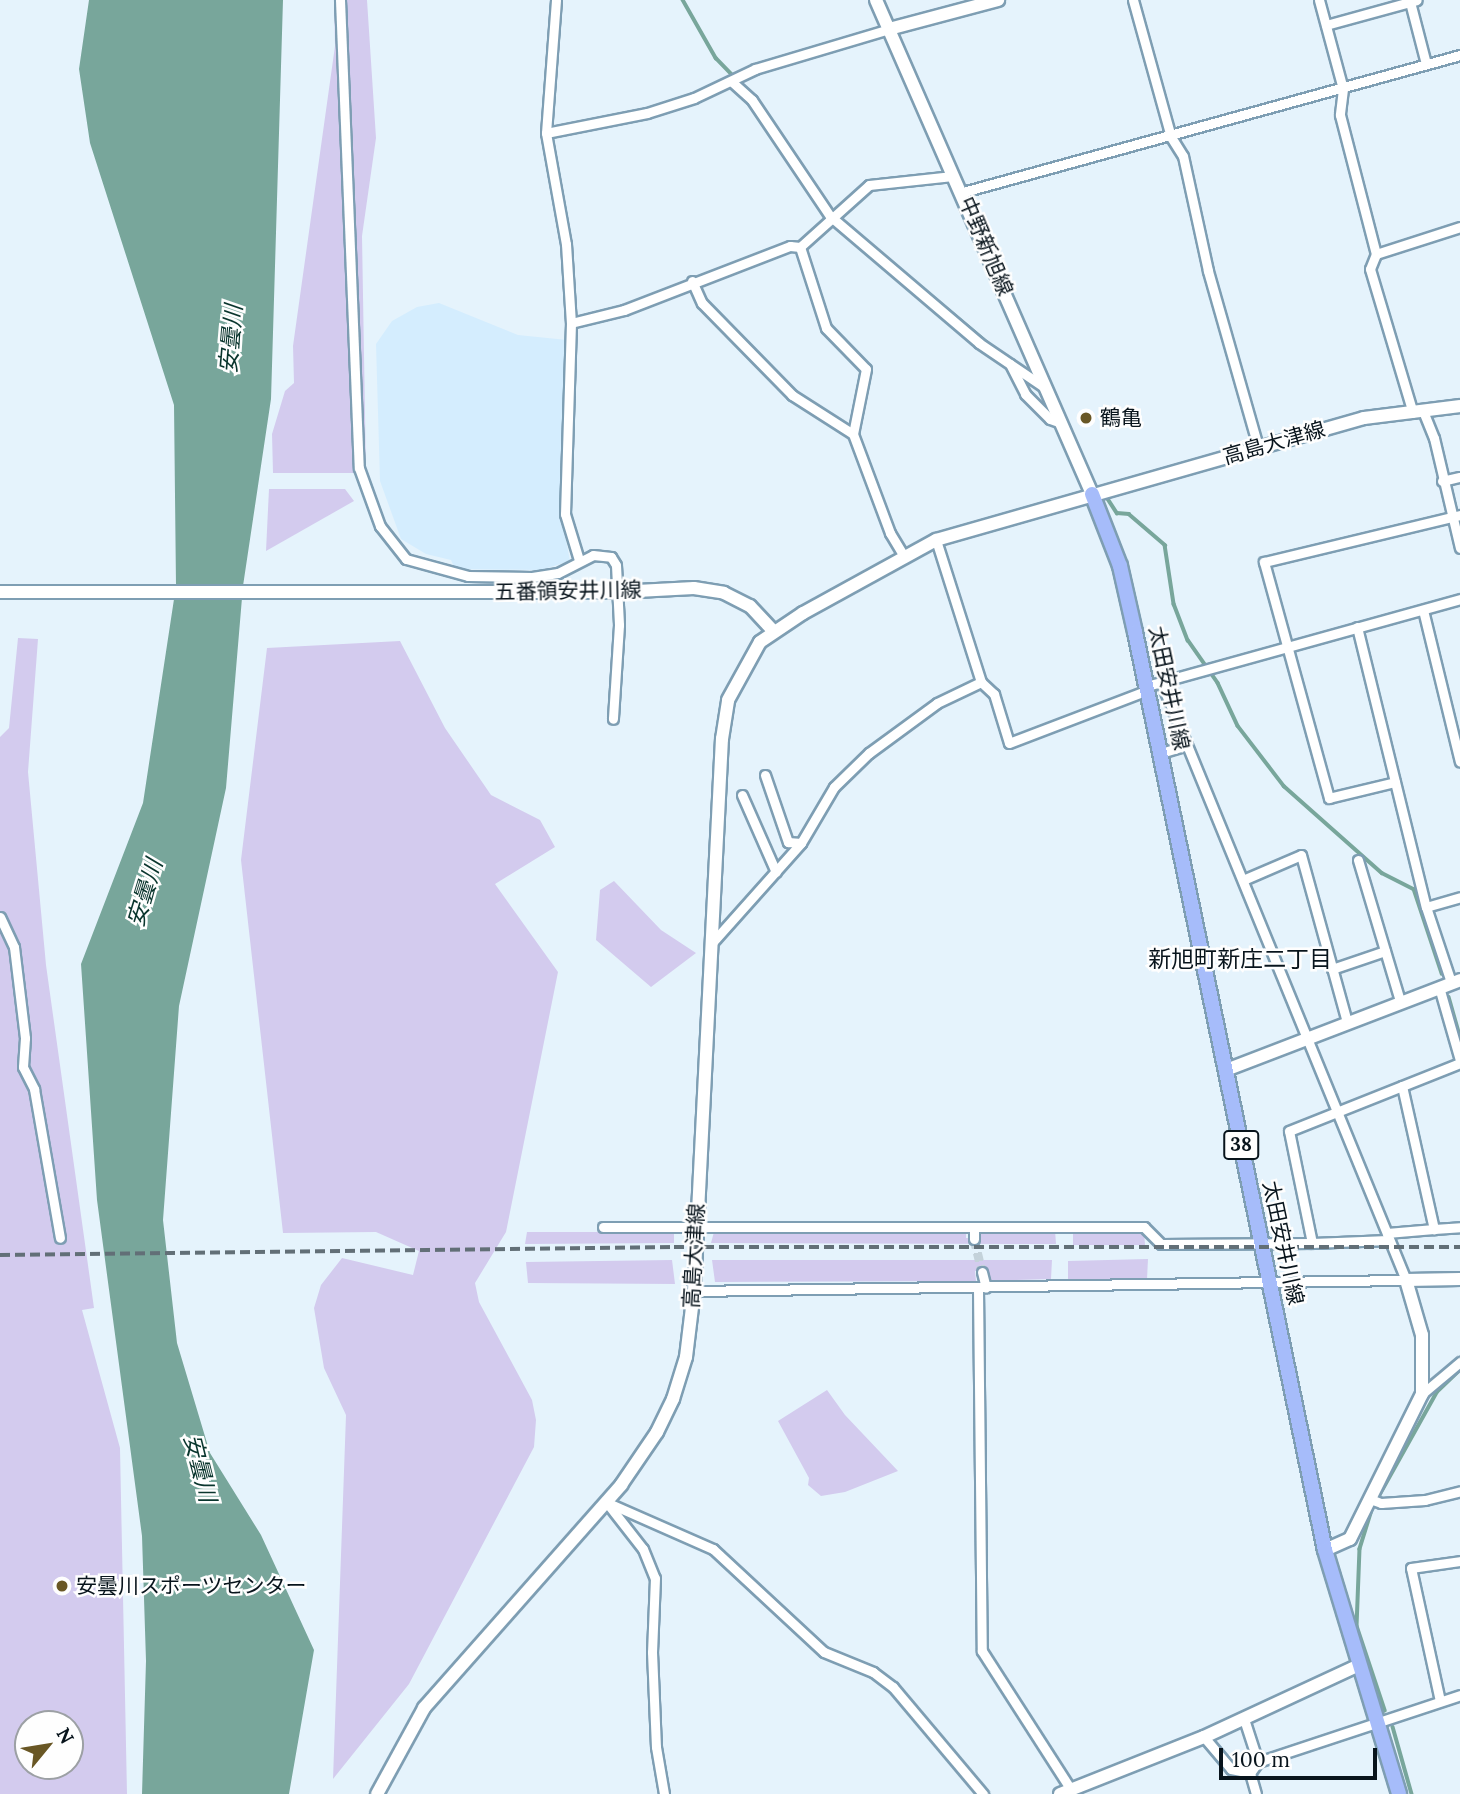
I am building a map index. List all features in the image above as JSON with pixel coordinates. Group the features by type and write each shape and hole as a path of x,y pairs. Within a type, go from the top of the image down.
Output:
{"main road":[{"name":"中野新旭線","path":"876,0 953,176 963,192 1091,494"},
{"path":"889,29 998,0"},
{"name":"高島大津線","path":"1091,494 1364,418 1460,406"},
{"path":"773,631 936,540 1091,494"},
{"name":"太田安井川線","path":"1091,494 1121,566 1152,686 1161,753 1325,1550 1357,1666 1399,1794"},
{"name":"五番領安井川線","path":"3,592 618,592 694,588 724,593 750,606 773,631"},
{"name":"高島大津線","path":"377,1794 424,1708 606,1502 646,1449 673,1399 686,1357 694,1291 711,944 728,701 747,661 773,631"},
{"path":"1226,1070 1450,983"},
{"path":"1325,1550 1350,1539 1422,1394 1422,1335 1406,1280 1460,1279"},
{"path":"1065,1791 1204,1737 1357,1666"}],"street":[{"path":"340,0 359,468 380,526 406,559 468,576 532,578 558,573 579,561 603,554 611,558 618,592 612,719"},
{"path":"556,0 546,133 566,244 571,323 565,514 579,561"},
{"path":"1133,0 1171,137 1183,156 1208,271 1258,447"},
{"path":"1319,0 1342,89 1340,115 1376,254 1370,269 1418,412 1434,438 1442,481 1456,516 1460,548"},
{"path":"1326,24 1414,1 1426,64"},
{"path":"546,133 647,113 731,81 889,29"},
{"path":"963,192 1171,137 1460,55"},
{"path":"731,81 751,100 830,216 1010,364 1047,388"},
{"path":"800,247 830,216 869,186 953,176"},
{"path":"1376,254 1460,227"},
{"path":"571,323 645,303 692,281 790,246 800,247"},
{"path":"800,247 826,328 866,369 853,434 890,533 904,556"},
{"path":"692,281 702,303 792,395 853,434"},
{"path":"1010,364 1025,394 1050,419 1061,423"},
{"path":"1442,481 1460,477"},
{"path":"1395,782 1329,798 1265,562 1456,516"},
{"path":"936,540 981,682 994,694 1009,743 1152,686 1287,646 1460,600"},
{"path":"1423,610 1460,762"},
{"path":"1312,1243 1290,1131 1460,1061 1450,983 1426,907 1357,627"},
{"path":"711,944 801,843 834,787 869,753 937,703 981,682"},
{"path":"694,1291 982,1289 1406,1280 1187,745 1152,686"},
{"path":"1161,753 1187,745"},
{"path":"765,775 788,842 801,843"},
{"path":"742,795 776,872"},
{"path":"1243,880 1301,855 1347,1022"},
{"path":"1358,860 1400,1001"},
{"path":"1426,907 1460,897"},
{"path":"0,917 14,947 25,1038 23,1067 34,1089 60,1238"},
{"path":"1332,969 1385,951"},
{"path":"1402,1086 1434,1229"},
{"path":"603,1227 1144,1227 1161,1244 1312,1243 1460,1227"},
{"path":"974,1228 974,1239"},
{"path":"982,1272 982,1651 1065,1791"},
{"path":"1422,1394 1460,1362"},
{"path":"1370,1499 1381,1503 1425,1500 1460,1491"},
{"path":"606,1502 643,1549 655,1578 652,1652 656,1747 664,1794"},
{"path":"606,1502 713,1549 824,1652 873,1672 893,1687 983,1794"},
{"path":"1440,1701 1411,1568 1460,1561"},
{"path":"1250,1773 1258,1762 1374,1721 1460,1695"},
{"path":"1244,1719 1258,1762"},
{"path":"1204,1737 1231,1769 1250,1773"},
{"path":"1250,1773 1256,1794"}],"shaded area":[{"path":"334,0 367,0 376,138 362,236 366,473 273,473 272,434 285,391 294,383 293,346 335,46"},
{"path":"439,303 518,335 567,340 562,519 570,561 541,570 455,569 451,560 426,554 401,539 380,481 376,344 392,321 417,307"},
{"path":"269,489 345,489 354,501 266,551"},
{"path":"18,638 38,639 28,772 46,965 94,1308 82,1310 120,1448 127,1794 0,1794 0,737 9,728"},
{"path":"400,641 445,728 491,795 540,820 555,847 495,884 558,972 506,1232 475,1283 479,1302 532,1400 536,1420 534,1447 409,1684 333,1779 346,1415 324,1368 314,1308 321,1285 342,1258 413,1275 419,1251 376,1232 283,1233 241,860 267,648"},
{"path":"614,881 661,930 696,953 651,987 596,940 600,890"},
{"path":"1055,1230 1056,1244 711,1243 714,1232 966,1231 966,1238 978,1238 982,1231"},
{"path":"1073,1231 1144,1231 1145,1245 1073,1245"},
{"path":"527,1232 674,1232 674,1243 525,1244"},
{"path":"1148,1259 1147,1279 1068,1281 1068,1261"},
{"path":"672,1260 675,1284 528,1283 526,1262"},
{"path":"712,1260 1052,1260 1051,1279 988,1281 986,1271 975,1271 976,1281 715,1282"},
{"path":"827,1390 845,1415 898,1471 845,1492 821,1496 808,1485 809,1478 778,1421"}],"water":[{"name":"安曇川","path":"89,0 283,0 271,399 243,586 226,788 179,1006 163,1220 177,1343 210,1453 261,1535 314,1650 289,1794 142,1794 146,1661 142,1536 97,1200 81,964 143,803 176,586 174,405 90,143 79,69"}],"waterway":[{"path":"683,0 716,58 753,96"},
{"path":"785,142 803,168"},
{"path":"837,217 995,349"},
{"path":"1025,385 1040,403"},
{"path":"1108,499 1117,513 1129,514 1165,545 1174,604 1188,640 1218,683 1238,726 1284,786 1382,873 1414,889 1442,973"},
{"path":"1449,997 1460,1036"},
{"path":"1379,1496 1437,1392 1460,1370"},
{"path":"1373,1507 1360,1549 1357,1626 1385,1710"},
{"path":"1393,1727 1412,1794"}],"tunnel":[{"path":"974,1239 982,1272"}],"railway":[{"path":"0,1255 674,1247 1460,1247"}],"place":[{"name":"鶴亀","path":"1086,418"},
{"name":"安曇川スポーツセンター","path":"62,1586"}],"district":[{"name":"新旭町新庄二丁目","path":"1240,959"}]}
